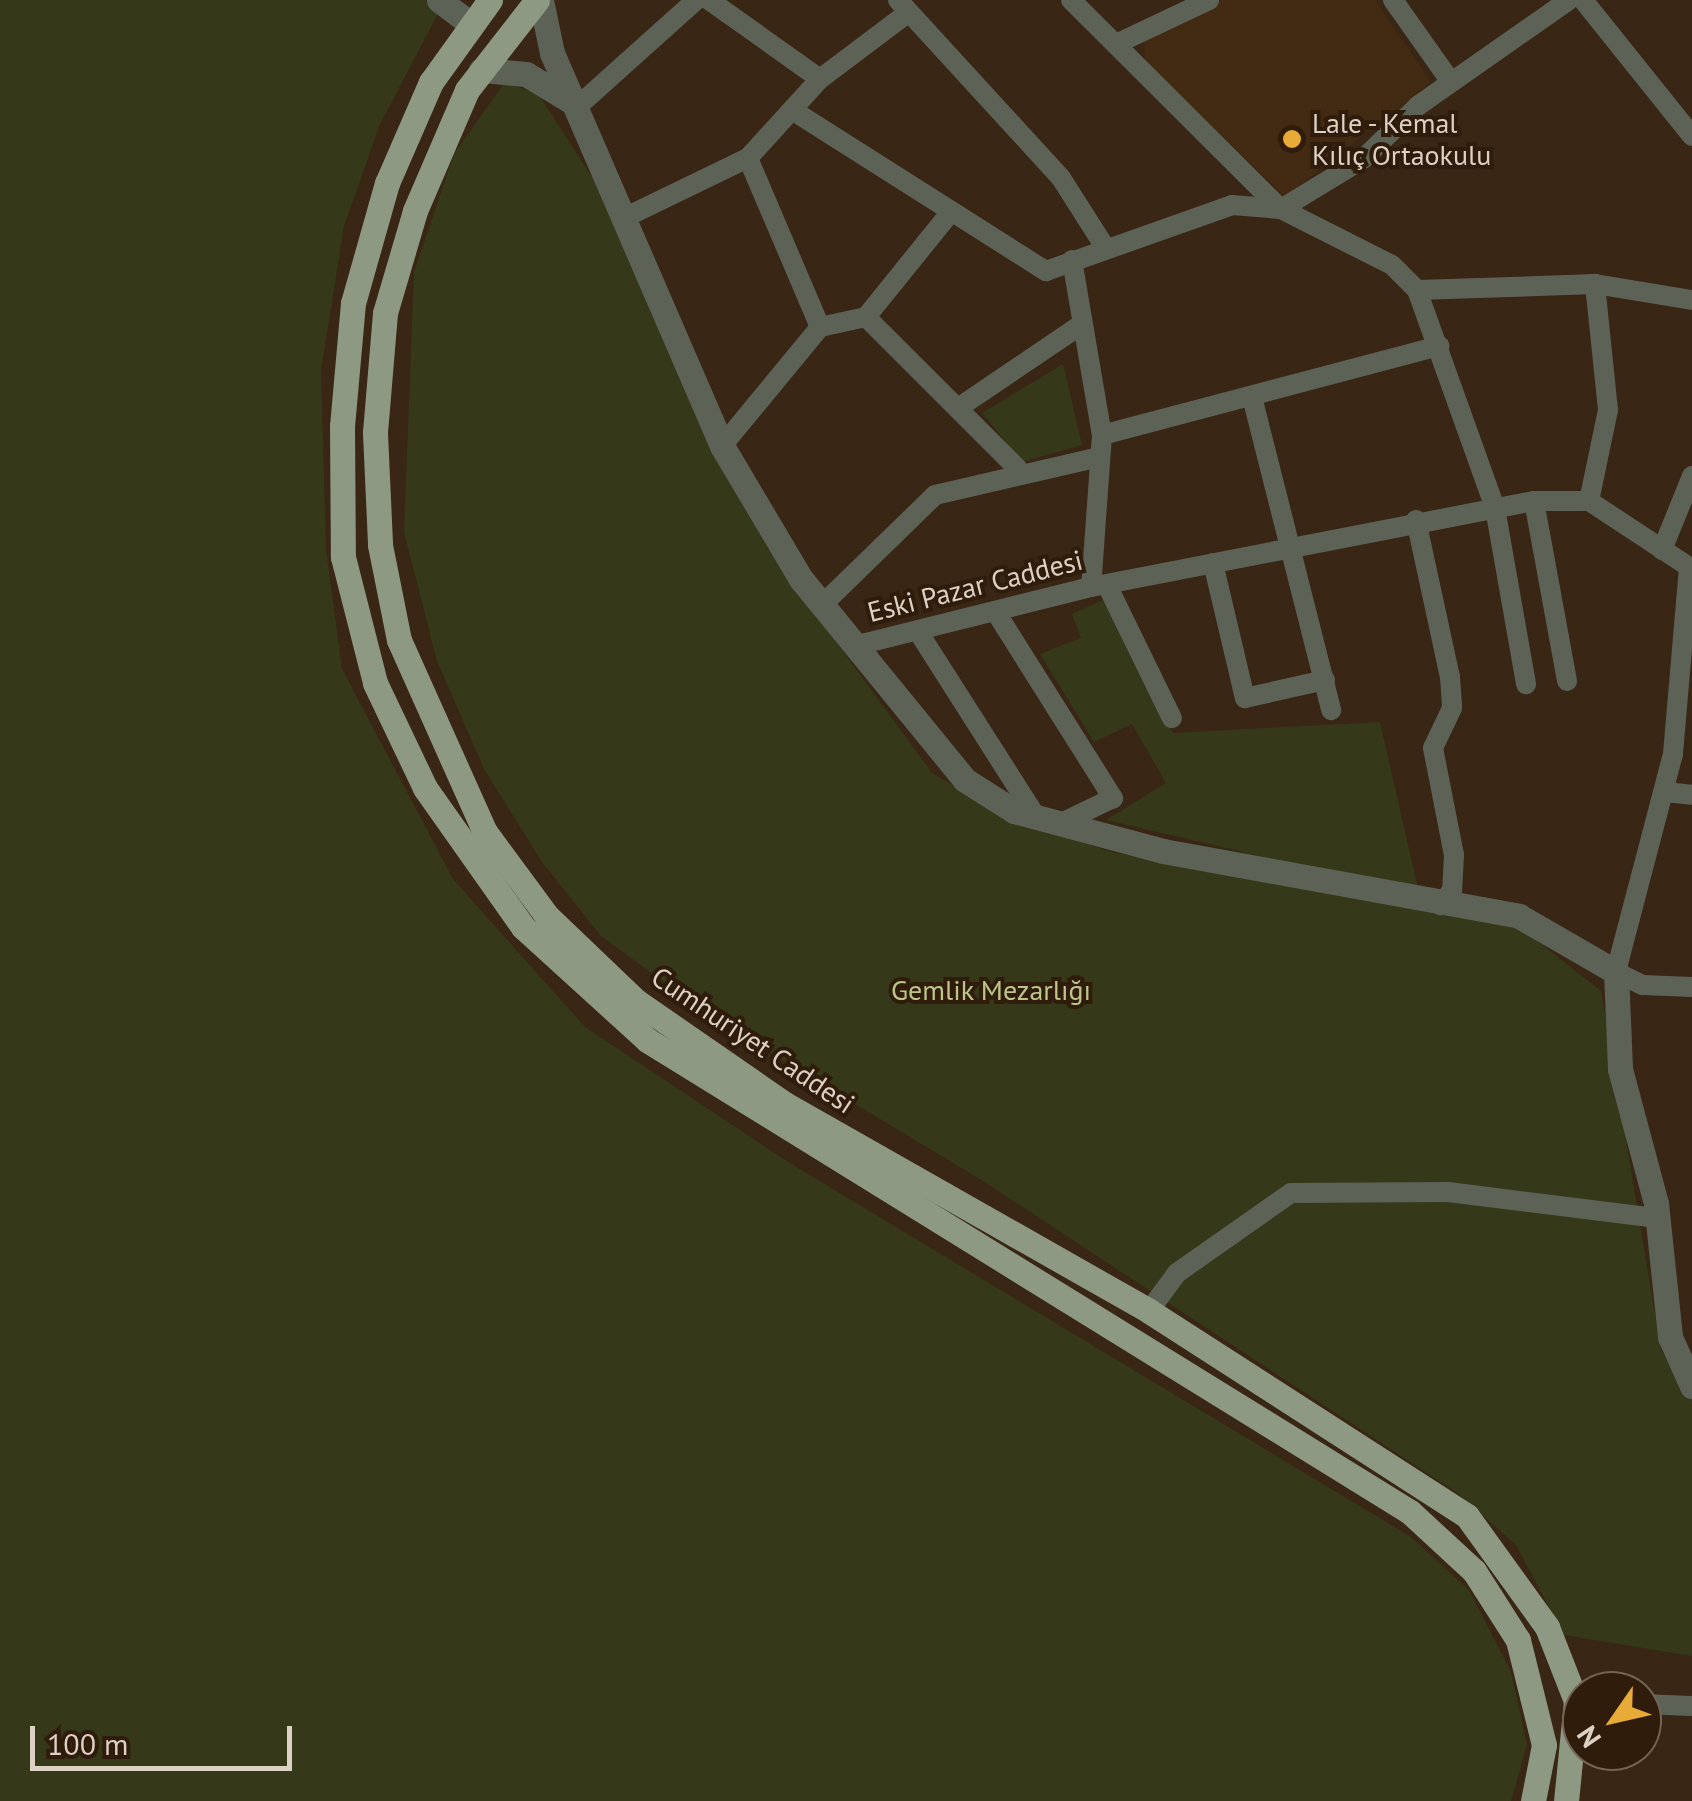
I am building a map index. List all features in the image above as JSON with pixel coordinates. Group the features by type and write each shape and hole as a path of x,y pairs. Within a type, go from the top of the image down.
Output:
{"main road":[{"name":"Cumhuriyet Caddesi","path":"490,0 431,82 387,183 353,303 342,426 343,558 375,684 425,788 523,927 647,1040 1410,1512 1474,1570 1518,1640 1544,1745 1533,1801"},
{"name":"Cumhuriyet Caddesi","path":"539,0 482,70 415,211 385,313 374,433 380,545 399,640 485,832 547,916 636,1001 785,1104 1149,1311 1468,1516 1547,1627 1566,1671"},
{"name":"Cumhuriyet Caddesi","path":"1566,1801 1570,1771"}],"street":[{"path":"439,0 470,24"},
{"name":"Eski Pazar Caddesi","path":"539,0 578,106 628,216 722,446 854,646 1293,544 1534,501 1589,501"},
{"path":"482,70 526,74 578,106 696,0"},
{"path":"709,0 820,79"},
{"path":"1071,0 1282,210 1392,266 1417,290 1496,508 1526,684"},
{"path":"1116,44 1209,0"},
{"path":"1394,0 1451,82"},
{"path":"792,110 1046,271 1102,244 1232,206 1282,210 1363,159 1451,82 1568,0"},
{"path":"1583,0 1692,136"},
{"path":"628,216 748,158 820,79 904,6 1061,178 1102,244"},
{"path":"748,158 820,327"},
{"path":"722,446 820,327 866,317 950,213"},
{"path":"1072,260 1101,446 1099,586 1172,718"},
{"path":"1417,290 1595,284 1692,300"},
{"path":"1595,284 1608,410 1589,501 1690,568 1683,736 1616,972 1620,1070 1657,1218 1670,1337 1692,1386"},
{"path":"866,317 961,406 1018,468"},
{"path":"961,406 1082,324"},
{"path":"823,604 927,500 1018,468 1101,446 1252,397 1439,346"},
{"path":"1252,397 1293,544 1331,710"},
{"path":"1662,550 1692,476"},
{"path":"1534,501 1567,681"},
{"path":"1416,520 1450,677 1452,708 1433,748 1454,855 1452,890 1441,905"},
{"path":"1213,563 1245,698 1325,680"},
{"path":"997,614 1113,798 1062,823"},
{"path":"920,633 1036,816"},
{"path":"854,646 966,780 1036,816 1441,905 1518,916 1643,985 1692,987"},
{"path":"1665,792 1692,795"},
{"path":"1149,1311 1177,1273 1291,1193 1448,1192 1657,1218"},
{"path":"1662,1705 1692,1706"}],"shaded area":[{"name":"Lale - Kemal Kılıç Ortaokulu","path":"1222,0 1375,0 1431,82 1285,197 1145,61 1143,36"}],"green space":[{"path":"0,0 425,0 440,10 380,124 344,226 321,371 326,549 342,669 453,879 585,1027 788,1162 1411,1537 1469,1590 1511,1672 1527,1745 1511,1801 0,1801"},
{"name":"Gemlik Mezarlığı","path":"505,82 539,95 593,179 694,408 769,550 932,773 1015,822 1112,852 1522,929 1601,991 1661,1350 1692,1401 1692,1656 1564,1635 1516,1545 1456,1492 983,1181 717,1021 601,936 542,862 485,771 437,661 404,532 414,272 454,154"},
{"path":"1063,364 1082,445 1022,462 982,413"},
{"path":"1103,600 1173,733 1380,722 1419,893 1106,820 1166,783 1132,724 1094,742 1040,654 1081,638 1072,614"}],"place":[{"name":"Lale - Kemal Kılıç Ortaokulu","path":"1292,139"}]}
